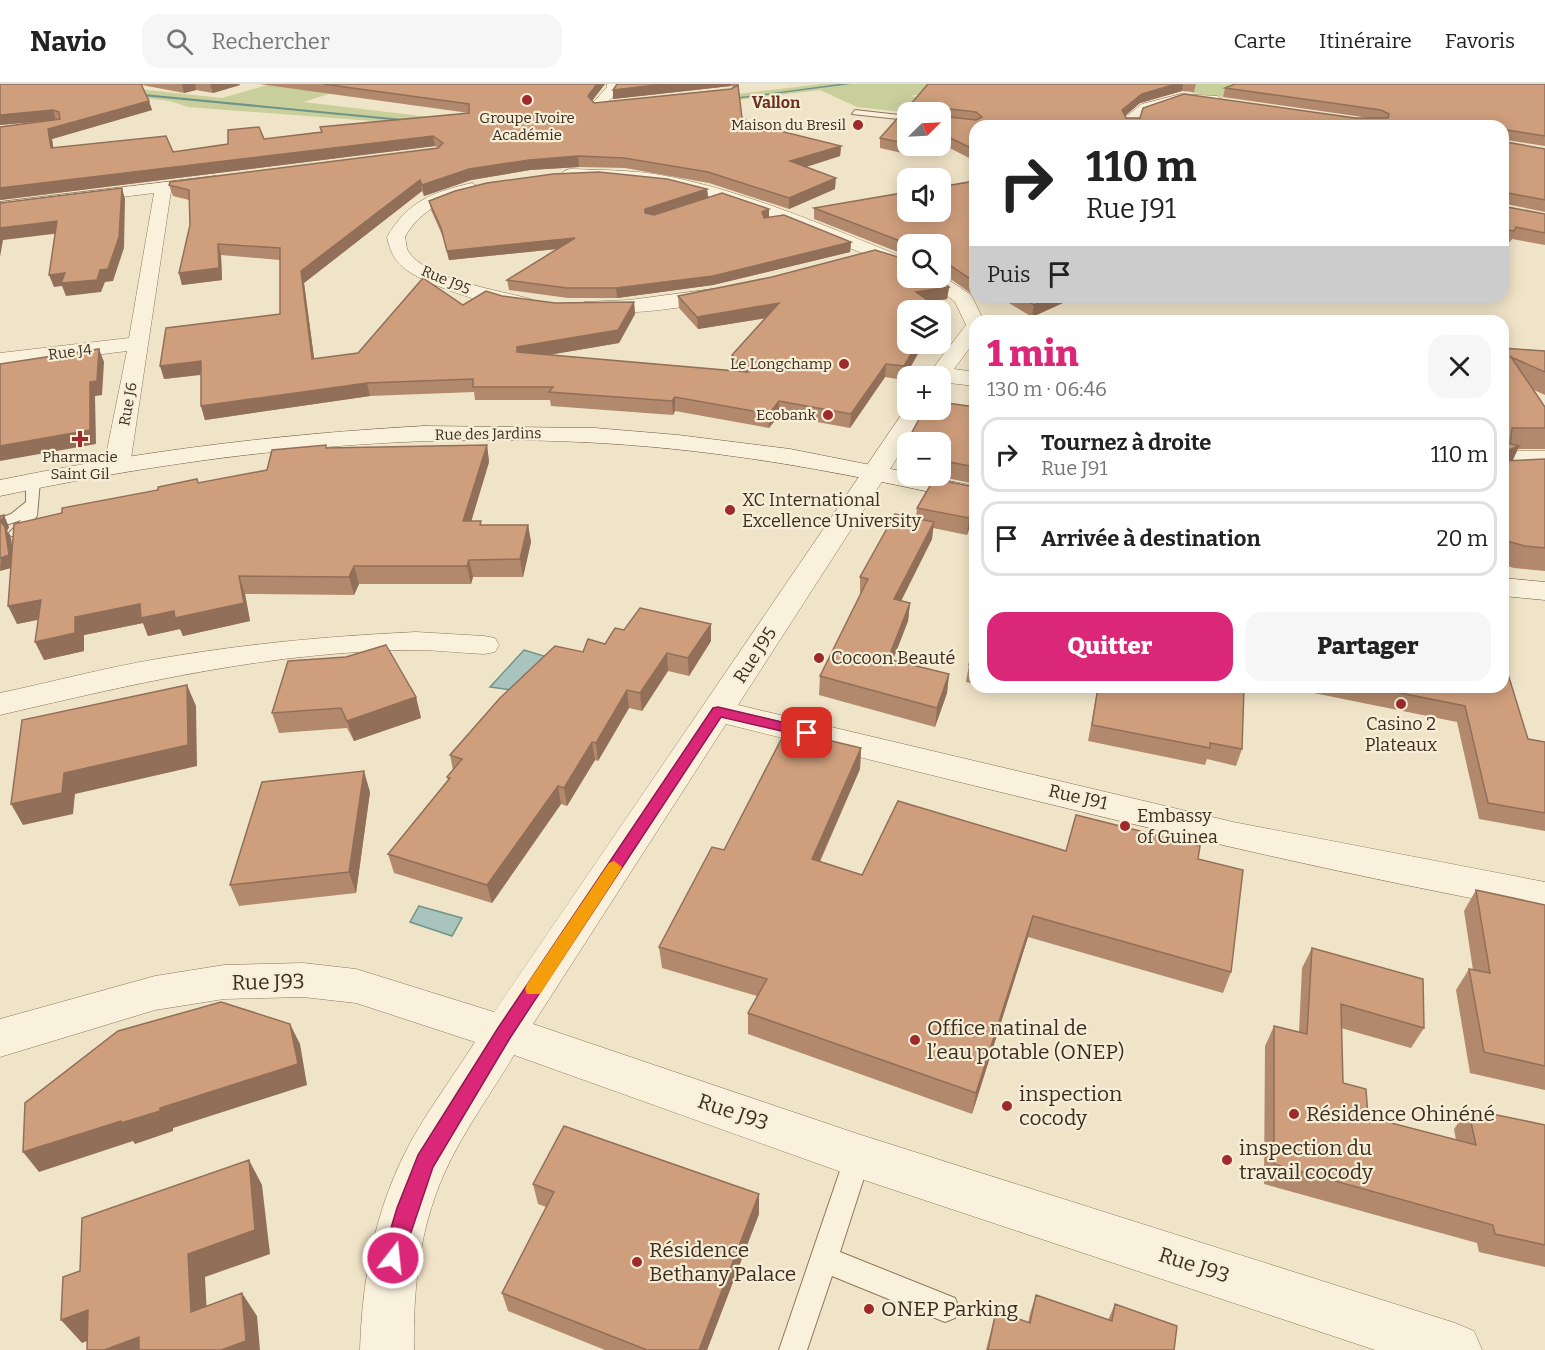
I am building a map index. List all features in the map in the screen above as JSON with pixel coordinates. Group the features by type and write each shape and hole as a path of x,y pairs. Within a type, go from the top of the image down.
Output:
{"street":[{"path":"613,84 614,87 598,105 600,107 652,102"},
{"path":"1130,120 1135,113 1171,98 1229,102"},
{"path":"549,176 611,173 650,176 730,195 897,262"},
{"path":"0,207 234,179"},
{"name":"Rue J95","path":"486,185 456,192 412,213 399,227 395,238 400,253 413,266 455,286 502,300 539,304"},
{"name":"Rue J6","path":"117,465 140,343 163,188"},
{"path":"851,259 874,253"},
{"path":"949,288 964,299 971,315"},
{"path":"570,306 663,303 741,290"},
{"path":"946,366 969,334"},
{"name":"Rue J4","path":"0,360 140,343"},
{"path":"951,377 969,379"},
{"name":"Rue J95","path":"387,1350 387,1303 393,1258 407,1208 425,1162 504,1033 909,420"},
{"name":"Rue des Jardins","path":"0,488 33,492 117,465 301,442 453,433 534,432 681,442 875,473 969,493"},
{"path":"1509,458 1545,458"},
{"path":"1509,588 1545,591"},
{"path":"0,704 154,669 241,656 335,645 416,641 484,645"},
{"name":"Rue J91","path":"718,711 1322,855 1455,882 1545,897"},
{"name":"Rue J93","path":"0,1038 155,993 224,982 303,980 356,986 504,1033 858,1156 1455,1350"}],"lane":[{"path":"855,112 897,117"},
{"path":"708,202 730,195"},
{"path":"0,523 16,517 33,492"},
{"path":"16,533 25,528 32,518 33,492"},
{"path":"793,1350 858,1156"},
{"path":"824,1259 945,1308"}],"green space":[{"path":"271,84 350,87 304,102 429,117 425,119 527,119 821,84 968,84 911,96 924,99 919,102 897,102 897,111 857,107 820,90 539,124 412,124 188,107 170,101 32,85 110,86 222,98"},
{"path":"1182,84 1256,84 1233,98 1192,93"}],"water":[{"path":"524,650 547,657 512,690 490,687"},
{"path":"419,906 462,918 452,936 410,922"}],"building":[{"path":"0,84 141,84 149,101 48,129 51,148 166,136 173,152 228,144 228,130 259,127 264,139 322,132 320,127 469,113 469,104 323,84 597,84 588,96 594,103 731,89 738,85 742,118 765,131 772,129 841,146 790,161 836,178 789,198 708,172 624,158 578,156 529,160 469,169 422,185 420,180 301,271 312,359 358,353 423,278 463,305 486,291 502,296 555,303 634,302 618,330 517,347 517,352 748,372 732,355 779,303 697,317 678,296 772,277 875,250 897,257 897,288 942,288 916,292 927,300 897,300 897,354 911,354 904,366 886,364 851,414 779,401 769,414 675,397 672,401 549,392 553,387 473,387 473,379 367,383 201,406 201,361 160,366 166,328 280,314 280,248 218,244 219,268 179,273 190,225 189,190 169,185 170,182 438,148 443,143 433,136 0,188 0,127 60,119 59,112 53,110 0,115"},
{"path":"617,84 665,84 613,90"},
{"path":"928,84 1176,84 1142,94 1122,110 1126,118 1140,118 1143,108 1184,94 1355,118 1388,118 1389,114 1381,110 1225,88 1235,84 1545,84 1545,136 1509,130 1509,120 976,120 982,117 976,112 951,109 951,102 913,102"},
{"path":"951,117 976,120 969,120 969,147 951,138"},
{"path":"897,119 897,142 880,138"},
{"path":"1509,143 1545,149 1545,200 1509,193"},
{"path":"599,172 667,179 707,189 645,209 645,213 654,215 722,193 769,209 762,212 764,218 784,215 851,242 713,276 616,288 567,288 507,280 575,238 447,251 441,228 429,201 455,191 487,183 553,174"},
{"path":"969,182 969,278 951,266 951,234 897,234 897,240 814,208 897,194 897,222 951,222 951,185"},
{"path":"122,188 119,237 108,269 100,270 97,280 61,283 65,273 49,275 57,221 0,228 0,203"},
{"path":"1509,207 1545,214 1545,233 1516,227 1514,231 1509,230"},
{"path":"1509,348 1545,351 1545,372 1511,357 1545,407 1545,428 1512,428 1510,444 1519,446 1509,450"},
{"path":"99,349 97,381 90,382 90,430 0,446 0,364"},
{"path":"951,404 969,406 969,466 951,462 951,432 912,432 919,420 951,420"},
{"path":"326,445 326,448 487,445 463,521 481,521 480,525 528,525 520,559 469,560 467,566 354,566 349,577 239,576 244,603 175,618 174,611 141,618 140,604 75,617 75,633 35,642 41,600 8,606 14,524 62,513 62,508 158,490 158,487 197,479 198,483 267,470 272,450"},
{"path":"1545,459 1545,548 1509,542 1509,461"},
{"path":"951,482 969,486 969,518 917,508 930,486 951,486"},
{"path":"895,514 934,522 894,599 910,603 888,659 949,674 937,708 820,676 868,579 860,577"},
{"path":"4,515 1,522 5,527 9,555 0,558 0,516"},
{"path":"640,608 711,624 688,658 667,653 640,693 627,690 596,743 592,742 564,788 558,786 487,885 388,854 450,778 447,777 462,759 450,755 500,698 555,646 583,652 588,639 605,644 615,628 624,630"},
{"path":"386,645 416,697 347,721 341,708 272,713 288,661 346,657"},
{"path":"1509,677 1528,739 1545,742 1545,813 1488,803 1465,706 1400,693 1509,693"},
{"path":"187,685 188,745 64,773 62,793 11,804 22,720"},
{"path":"1097,693 1244,693 1242,749 1210,743 1210,748 1092,725"},
{"path":"786,730 861,748 812,859 862,875 898,801 1066,851 1076,815 1200,846 1198,859 1243,870 1231,972 1033,916 976,1093 748,1013 767,979 659,947 712,847 724,850"},
{"path":"364,771 349,872 230,885 262,782"},
{"path":"1476,890 1545,905 1545,1066 1484,1052 1469,969 1490,973"},
{"path":"1312,948 1423,979 1424,1028 1341,1004 1343,1083 1366,1089 1368,1117 1476,1145 1468,1109 1545,1125 1545,1245 1495,1234 1493,1225 1274,1164 1274,1026 1307,1034"},
{"path":"221,1002 290,1024 298,1064 160,1108 160,1111 23,1152 25,1103 118,1031"},
{"name":"Résidence Bethany Palace","path":"564,1126 759,1194 699,1350 647,1350 502,1293 554,1192 533,1184"},
{"path":"249,1160 255,1230 188,1254 191,1312 242,1293 246,1341 221,1350 139,1350 139,1337 104,1350 87,1350 88,1310 61,1320 63,1277 80,1271 82,1218"},
{"path":"1036,1295 1112,1321 1115,1304 1177,1326 1174,1350 988,1350 996,1311 1030,1323"}],"waterway":[{"path":"727,99 849,84"},
{"path":"133,94 413,121"}],"slow traffic":[{"path":"533,989 614,867"}],"place":[{"name":"Groupe Ivoire Académie","path":"527,100"},
{"name":"Maison du Bresil","path":"858,125"},
{"name":"Le Longchamp","path":"844,364"},
{"name":"Ecobank","path":"828,415"},
{"name":"Pharmacie Saint Gil","path":"80,439"},
{"name":"XC International Excellence University","path":"730,510"},
{"name":"Cocoon Beauté","path":"819,658"},
{"name":"Casino 2 Plateaux","path":"1401,704"},
{"name":"Embassy of Guinea","path":"1125,826"},
{"name":"Office natinal de l’eau potable (ONEP)","path":"915,1040"},
{"name":"inspection cocody","path":"1007,1106"},
{"name":"Résidence Ohinéné","path":"1294,1114"},
{"name":"inspection du travail cocody","path":"1227,1160"},
{"name":"Résidence Bethany Palace","path":"637,1262"},
{"name":"ONEP Parking","path":"869,1309"}],"district":[{"name":"Vallon","path":"776,102"}],"route":[{"path":"393,1258 407,1208 425,1162 504,1033 718,711 807,733"}]}
